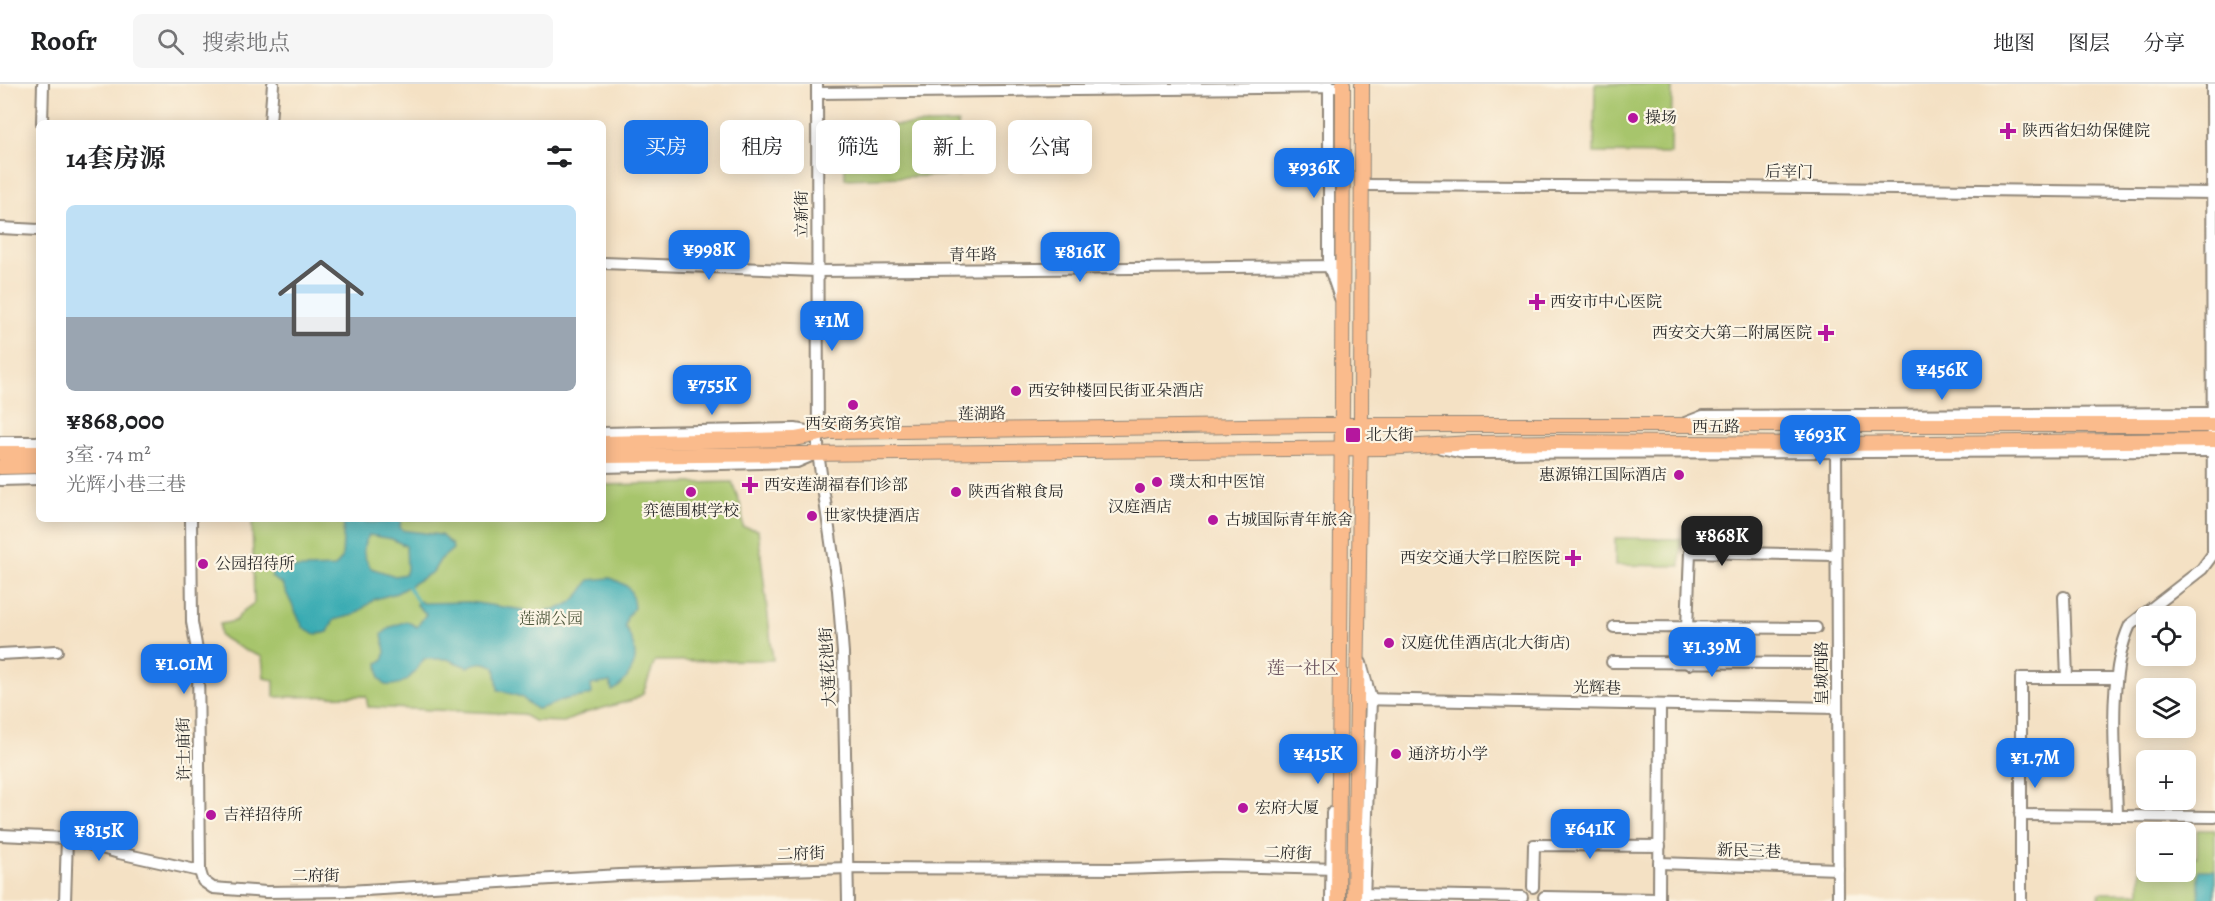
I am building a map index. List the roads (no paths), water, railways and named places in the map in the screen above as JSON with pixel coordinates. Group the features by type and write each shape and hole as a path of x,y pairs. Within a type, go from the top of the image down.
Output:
{"main road":[{"path":"1359,897 1364,699 1357,650 1361,448 1362,84"},
{"path":"1336,86 1336,266 1343,307 1335,869 1338,901"},
{"name":"西五路","path":"1361,425 1676,426 2214,419"},
{"name":"莲湖路","path":"606,443 795,439 818,433 1361,425"},
{"name":"西五路","path":"1361,448 1557,442 1836,448 2214,445"},
{"path":"606,456 1361,448"},
{"path":"0,453 36,453"},
{"path":"0,467 36,466"}],"street":[{"path":"42,120 43,84"},
{"path":"270,120 273,84"},
{"path":"2117,816 2115,678 2124,637 2130,625 2202,569 2213,554 2212,84"},
{"path":"817,88 1336,86"},
{"name":"立新街","path":"817,88 818,433"},
{"name":"后宰门","path":"1363,185 2214,193"},
{"path":"0,228 36,230"},
{"name":"青年路","path":"606,263 817,272 1336,266"},
{"path":"606,433 795,429 818,433"},
{"name":"大莲花池街","path":"818,433 818,453 838,590 843,653 848,901"},
{"path":"0,442 36,442"},
{"name":"皇城西路","path":"1836,448 1838,901"},
{"path":"606,467 797,462 818,453"},
{"path":"0,480 36,479"},
{"name":"许士庙街","path":"191,522 192,622 198,656 200,871"},
{"path":"1689,664 1687,628 1690,552 1836,555"},
{"path":"2202,569 2215,566"},
{"path":"2064,597 2067,678"},
{"path":"1614,627 1816,628"},
{"path":"0,654 57,651"},
{"path":"1612,662 1812,663"},
{"path":"2021,901 2021,678 2115,678"},
{"name":"光辉巷","path":"1364,699 1837,708"},
{"path":"1359,897 1523,899 1526,889 1533,887 1541,890 1544,899 1659,900 1660,706"},
{"path":"2020,814 2215,817"},
{"path":"0,835 67,838 119,853 200,871"},
{"path":"64,901 67,838"},
{"path":"1533,887 1534,845 1660,846"},
{"name":"新民三巷","path":"1659,863 1839,869"},
{"name":"二府街","path":"200,871 203,881 213,888 266,896 348,896 620,875 849,868 1123,869 1218,866 1335,869"},
{"path":"1331,901 1335,869"}],"water":[{"path":"344,522 401,522 402,530 441,535 452,545 453,549 440,560 433,572 397,593 375,599 354,615 334,620 328,632 312,633 303,627 282,584 271,577 275,569 335,567 342,558","holes":["369,535 392,539 406,546 407,570 405,574 395,576 371,568 364,555"]},
{"name":"莲湖公园","path":"610,578 625,585 631,591 634,608 627,617 625,626 635,655 627,678 612,691 610,682 591,685 592,694 536,709 521,697 498,690 495,667 481,663 467,667 447,659 424,659 409,678 399,684 385,685 379,678 378,663 384,659 385,652 382,634 391,627 406,621 417,627 426,614 416,604 420,601 423,603 469,602 524,610 526,616 547,615 547,610 567,605 572,601 589,580"},
{"path":"2199,870 2215,870 2215,901 2199,901"}],"waterway":[{"path":"408,586 418,602"}],"place":[{"name":"操场","path":"1633,118"},
{"name":"陕西省妇幼保健院","path":"2008,131"},
{"name":"西安市中心医院","path":"1537,302"},
{"name":"西安交大第二附属医院","path":"1826,333"},
{"name":"西安钟楼回民街亚朵酒店","path":"1016,391"},
{"name":"西安商务宾馆","path":"853,405"},
{"name":"北大街","path":"1353,435"},
{"name":"惠源锦江国际酒店","path":"1679,475"},
{"name":"璞太和中医馆","path":"1157,482"},
{"name":"西安莲湖福春们诊部","path":"750,485"},
{"name":"汉庭酒店","path":"1140,488"},
{"name":"弈德围棋学校","path":"691,492"},
{"name":"陕西省粮食局","path":"956,492"},
{"name":"世家快捷酒店","path":"812,516"},
{"name":"古城国际青年旅舍","path":"1213,520"},
{"name":"西安交通大学口腔医院","path":"1573,558"},
{"name":"公园招待所","path":"203,564"},
{"name":"汉庭优佳酒店(北大街店)","path":"1389,643"},
{"name":"通济坊小学","path":"1396,754"},
{"name":"宏府大厦","path":"1243,808"},
{"name":"吉祥招待所","path":"211,815"}],"district":[{"name":"莲一社区","path":"1303,668"}]}
